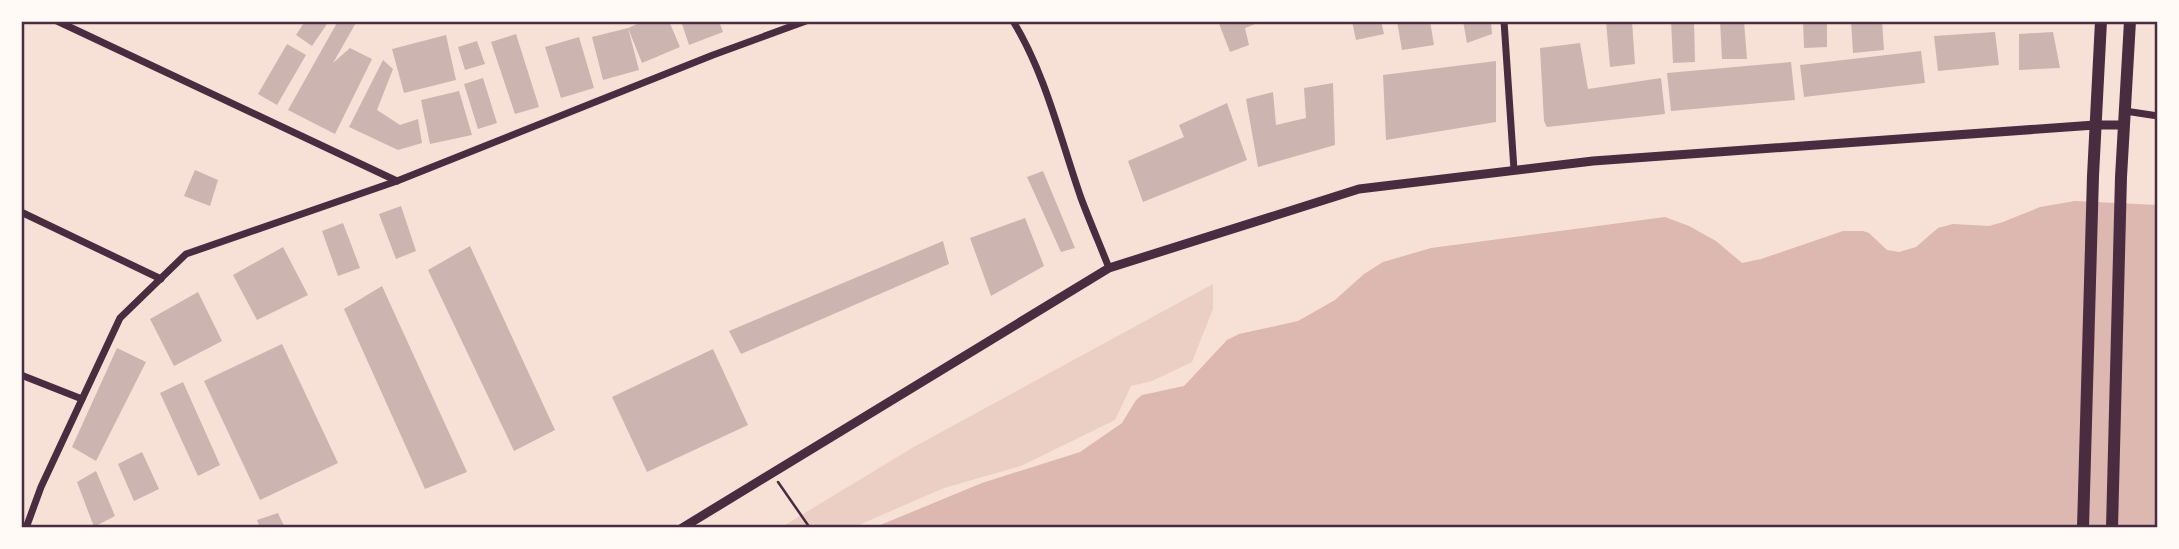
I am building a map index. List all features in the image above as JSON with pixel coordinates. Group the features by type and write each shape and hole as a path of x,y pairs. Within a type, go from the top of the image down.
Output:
{"main road":[{"path":"2083,528 2093,176 2101,21"},
{"path":"2112,528 2121,177 2130,21"}],"street":[{"path":"57,21 397,181"},
{"path":"26,528 41,487 120,318 186,254 397,181 713,55 806,21"},
{"path":"1013,21 1036,66 1109,268"},
{"path":"1504,21 1514,170"},
{"path":"2125,111 2158,116"},
{"path":"682,528 1109,268 1359,189 1593,160 2124,125"},
{"path":"21,212 161,279"},
{"path":"21,375 82,399"}],"path":[{"path":"772,473 810,528"}],"shaded area":[{"path":"2075,201 2158,205 2158,528 873,528 982,483 1080,452 1122,423 1142,395 1184,386 1227,340 1239,334 1298,321 1335,300 1364,274 1383,262 1431,248 1665,217 1716,241 1742,263 1843,231 1869,233 1887,250 1899,252 1916,247 1938,228 1953,224 1989,226 2040,207"},
{"path":"1213,284 1213,309 1192,362 1152,381 1131,386 1115,420 1021,466 944,488 852,528 780,528 912,448"}],"building":[{"path":"305,21 329,21 312,46 296,35"},
{"path":"338,21 357,21 333,63 350,48 372,59 335,134 288,110"},
{"path":"644,21 669,21 680,47 642,63 628,28"},
{"path":"681,21 719,21 723,32 689,45"},
{"path":"1218,21 1263,21 1245,28 1249,45 1230,52"},
{"path":"1352,21 1381,21 1384,34 1356,40"},
{"path":"1397,21 1430,21 1434,45 1402,50"},
{"path":"1463,21 1491,21 1492,34 1467,43"},
{"path":"1606,21 1632,21 1635,64 1610,67"},
{"path":"1671,21 1694,21 1695,62 1673,63"},
{"path":"1720,21 1744,21 1747,59 1722,59"},
{"path":"1803,21 1827,21 1827,47 1804,48"},
{"path":"1851,21 1882,21 1884,50 1853,53"},
{"path":"628,28 639,70 603,80 592,37"},
{"path":"1995,32 1999,65 1938,71 1934,36"},
{"path":"2053,32 2060,68 2019,70 2019,34"},
{"path":"516,34 539,107 515,114 491,42"},
{"path":"446,35 456,80 404,93 392,49"},
{"path":"579,37 594,88 561,98 545,47"},
{"path":"477,41 485,64 465,70 458,47"},
{"path":"1580,43 1588,89 1661,78 1665,114 1547,127 1544,121 1540,48"},
{"path":"287,44 306,55 277,105 258,94"},
{"path":"1921,51 1925,83 1804,97 1800,65"},
{"path":"383,60 393,69 377,110 400,125 418,119 422,143 398,150 349,127"},
{"path":"1496,61 1496,122 1386,140 1383,75"},
{"path":"1791,62 1795,100 1671,111 1667,73"},
{"path":"483,78 497,123 478,129 464,84"},
{"path":"1333,83 1335,145 1258,167 1246,99 1273,92 1276,125 1306,118 1304,88"},
{"path":"459,91 472,135 430,144 421,100"},
{"path":"1227,103 1247,160 1143,202 1128,161 1184,137 1179,125"},
{"path":"195,170 218,180 210,206 184,196"},
{"path":"1043,171 1075,248 1061,252 1027,177"},
{"path":"401,206 416,251 396,259 379,214"},
{"path":"1025,218 1044,266 991,296 970,238"},
{"path":"343,223 360,268 338,276 322,231"},
{"path":"943,241 949,264 741,354 729,331"},
{"path":"470,246 555,430 514,451 428,270"},
{"path":"283,247 308,295 257,320 233,275"},
{"path":"382,286 467,472 425,489 344,309"},
{"path":"198,292 222,341 174,366 150,319"},
{"path":"282,344 338,463 260,500 204,381"},
{"path":"117,348 146,362 96,461 72,447"},
{"path":"713,349 748,425 647,472 612,397"},
{"path":"183,382 220,465 198,476 160,393"},
{"path":"142,452 159,489 134,501 118,464"},
{"path":"96,471 115,516 94,527 77,482"},
{"path":"278,513 285,528 260,528 257,520"}]}
